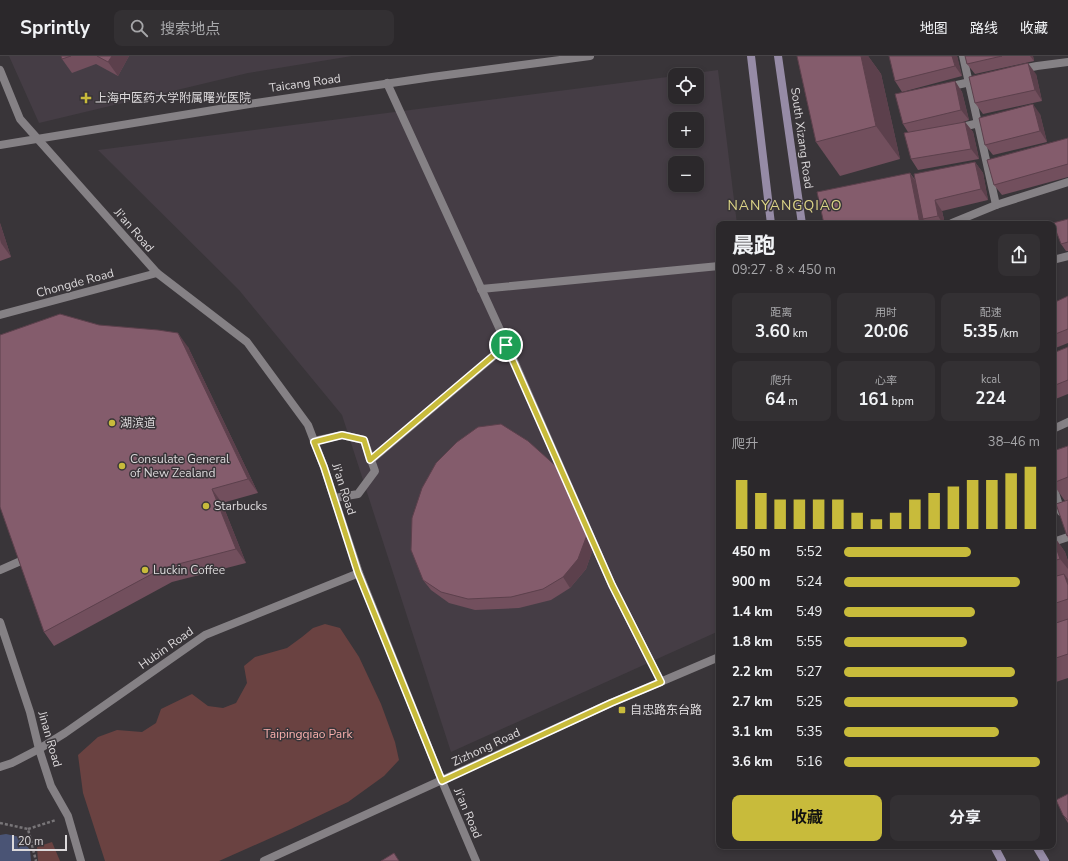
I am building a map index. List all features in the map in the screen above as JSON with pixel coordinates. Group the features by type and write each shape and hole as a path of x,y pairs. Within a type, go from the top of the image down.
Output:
{"main road":[{"path":"751,56 771,221"},
{"name":"South Xizang Road","path":"778,56 802,221"},
{"path":"996,849 1002,861"},
{"path":"1038,849 1045,861"}],"street":[{"name":"Taicang Road","path":"0,145 256,102 570,57 590,56"},
{"path":"963,56 996,204"},
{"path":"1014,71 1068,62"},
{"name":"Ji'an Road","path":"0,70 20,120 157,274 247,342 308,425 335,498 358,573 476,861"},
{"path":"938,90 984,78"},
{"path":"387,84 481,289 612,585 661,682"},
{"path":"948,130 993,120"},
{"path":"957,221 996,204 1068,182"},
{"path":"1056,259 1068,256"},
{"path":"481,289 716,266"},
{"name":"Chongde Road","path":"0,316 157,274"},
{"path":"370,460 506,345"},
{"path":"1056,428 1068,422"},
{"path":"314,442 342,435 364,440 375,471 358,494 335,498"},
{"path":"1056,500 1066,524 1056,538"},
{"path":"0,570 23,560"},
{"name":"Hubin Road","path":"0,767 39,749 65,733 205,635 358,573"},
{"name":"Jinan Road","path":"0,622 30,712 39,749 51,786 68,816 81,861"},
{"name":"Zizhong Road","path":"264,861 611,703 716,659"}],"path":[{"path":"0,823 28,829 68,816"},
{"path":"28,829 36,861"}],"shaded area":[{"name":"上海中医药大学附属曙光医院","path":"9,56 352,56 248,73 39,123"},
{"path":"718,70 737,221 716,221 716,632 451,752 342,415 239,290 98,150 668,77 668,104 704,104 704,72"}],"green space":[{"name":"Taipingqiao Park","path":"325,624 340,628 359,657 381,704 395,742 399,760 384,776 348,802 219,861 105,861 83,793 78,755 98,737 117,730 142,732 156,723 161,709 192,694 208,706 223,708 236,703 247,683 244,666 255,657 287,648 313,628"},
{"path":"52,842 60,861 38,861 37,847"}],"water":[{"path":"6,834 20,837 30,850 31,861 0,861 0,835"}],"building":[{"path":"61,56 71,56 62,59"},
{"path":"97,56 112,56 108,62"},
{"path":"797,56 861,56 876,126 816,142"},
{"path":"889,56 952,56 955,66 895,81"},
{"path":"965,56 1002,56 967,64"},
{"path":"1028,63 1035,90 975,103 969,77"},
{"path":"955,81 961,110 903,124 895,94"},
{"path":"1033,104 1040,131 985,145 979,118"},
{"path":"965,122 971,149 911,159 904,133"},
{"path":"1068,138 1068,164 994,185 987,160"},
{"path":"975,162 981,189 935,200 938,216 923,219 914,174"},
{"path":"910,173 919,221 823,221 817,192"},
{"path":"1068,219 1068,242 1061,244 1056,231 1056,222"},
{"path":"1068,296 1068,329 1056,334 1056,302"},
{"name":"湖滨道","path":"60,314 99,325 178,333 248,479 212,489 236,549 163,568 44,632 0,507 0,335"},
{"path":"1068,347 1068,380 1056,385 1056,352"},
{"path":"501,424 528,441 558,468 587,535 578,559 563,577 543,589 511,597 468,599 441,592 423,580 411,550 412,518 422,488 436,463 457,442 478,427"},
{"path":"1068,446 1068,477 1056,482 1056,450"},
{"path":"1068,500 1068,535 1067,536 1056,504"},
{"path":"1056,547 1060,559 1056,560"},
{"path":"1064,574 1068,585 1068,599 1056,603 1056,576"},
{"path":"1068,619 1068,654 1056,658 1056,623"},
{"path":"1068,794 1068,820 1063,815 1056,800"},
{"path":"394,853 399,861 381,861"}],"place":[{"name":"上海中医药大学附属曙光医院","path":"86,98"},
{"name":"湖滨道","path":"112,423"},
{"name":"Consulate General of New Zealand","path":"122,466"},
{"name":"Starbucks","path":"206,506"},
{"name":"Luckin Coffee","path":"145,570"},
{"name":"自忠路东台路","path":"622,710"}],"district":[{"name":"NANYANGQIAO","path":"785,205"}],"route":[{"path":"506,345 612,585 661,682 500,753 442,781 358,573 324,467 314,442 342,435 364,440 370,460 506,345"}]}
